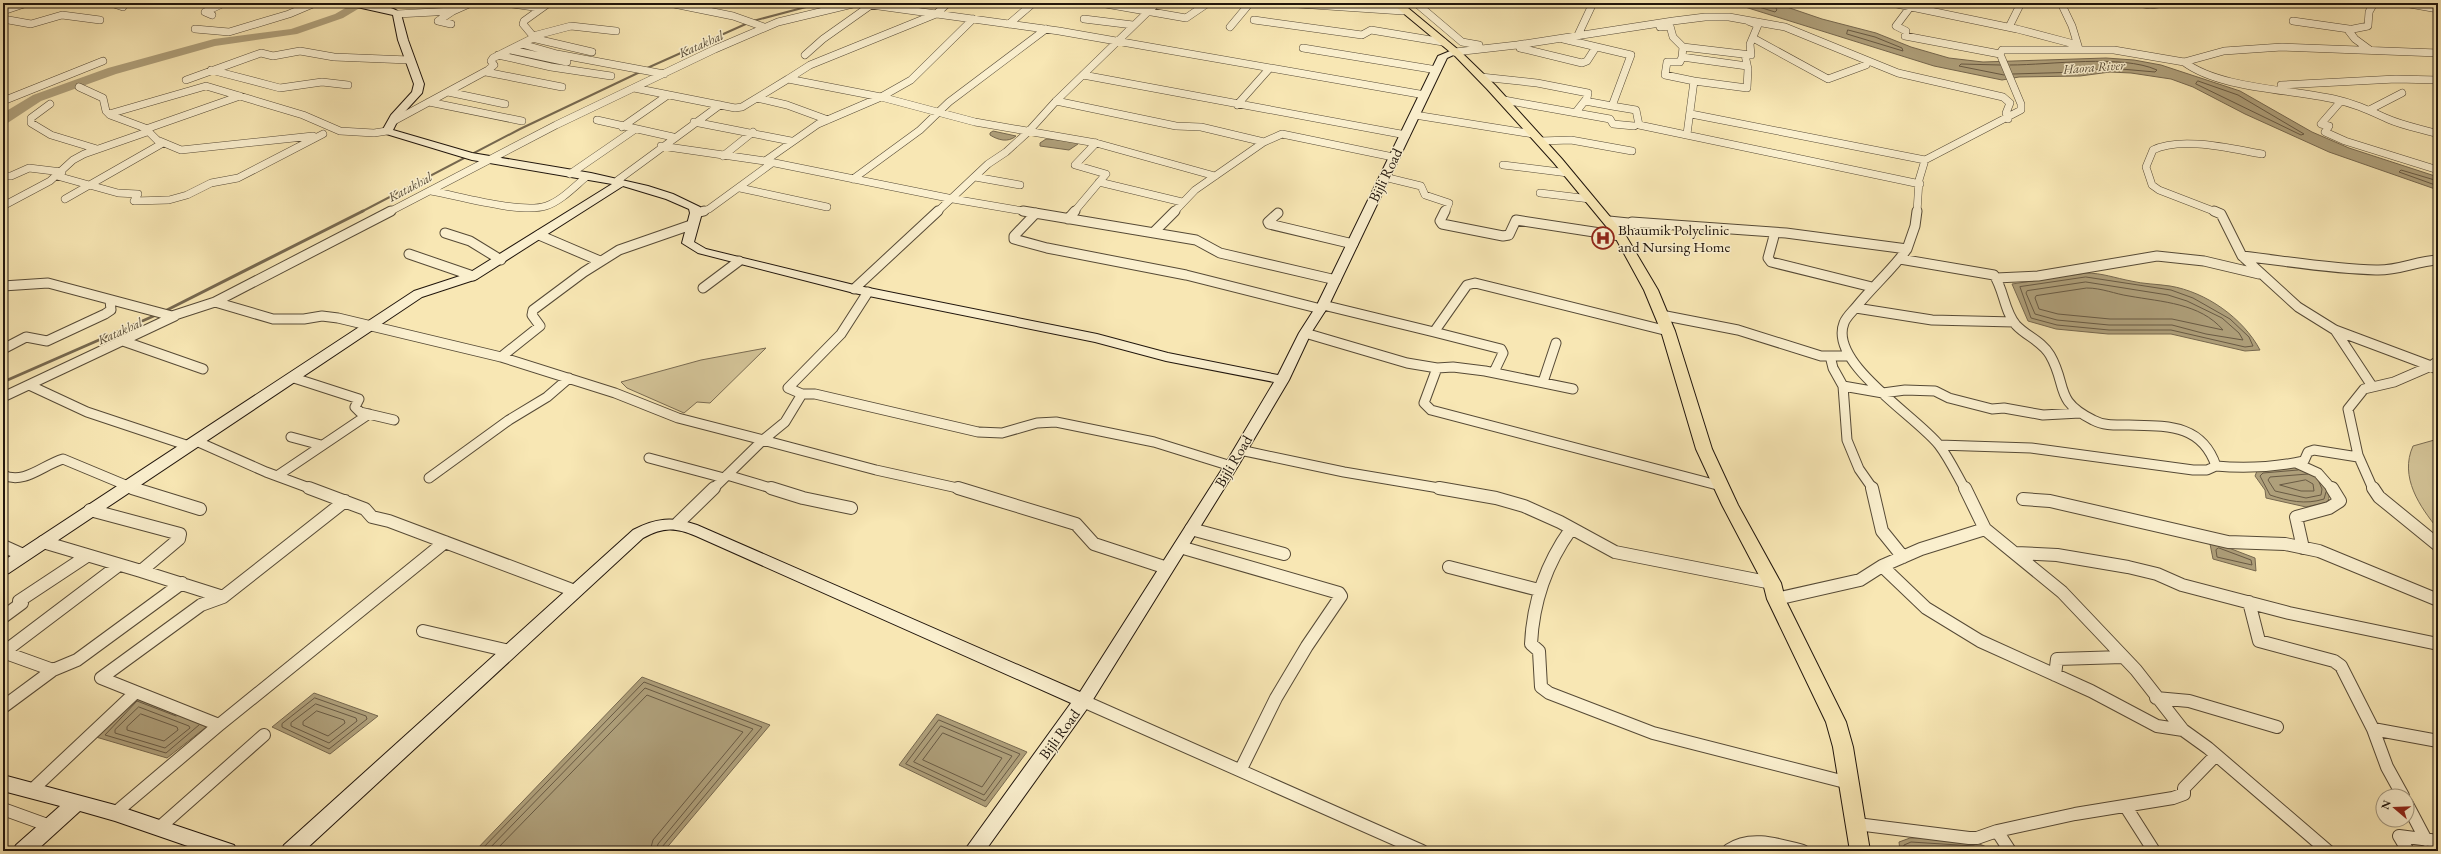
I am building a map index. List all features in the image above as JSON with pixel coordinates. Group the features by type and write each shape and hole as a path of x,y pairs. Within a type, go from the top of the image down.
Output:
{"main road":[{"path":"1396,3 1455,52 1504,100 1537,137 1609,221 1620,236 1651,290 1668,331 1704,448 1721,486 1772,583 1776,599 1836,722 1857,824 1860,851"}],"street":[{"path":"3,10 27,3"},
{"path":"111,3 123,7"},
{"path":"212,15 205,12 224,3"},
{"path":"195,29 229,32 289,14 315,3"},
{"path":"343,3 388,10 397,14 453,11"},
{"path":"451,24 438,21 453,11 471,3"},
{"path":"504,3 542,8"},
{"path":"550,3 524,21 523,24 533,37 592,52"},
{"path":"670,3 744,19 764,27"},
{"path":"3,286 48,283 166,315 186,311 215,302 431,191 487,159 764,27 857,3 1046,29 1269,70 1425,95"},
{"path":"634,88 720,105 742,107 810,65 936,14 948,3"},
{"path":"1009,24 1031,5 1029,3"},
{"path":"1100,3 1188,18 1208,3"},
{"path":"854,289 912,234 953,199 975,177 1028,132 1056,101 1133,24 1157,3"},
{"path":"1230,27 1250,3"},
{"path":"1283,3 1404,10"},
{"path":"1416,3 1462,42 1520,46 1582,63 1587,61 1596,47"},
{"path":"1578,35 1593,3"},
{"path":"1892,3 1910,5 2009,27 2078,47"},
{"path":"2009,27 2021,3"},
{"path":"2061,3 2072,26 2078,47"},
{"path":"2136,3 2150,5 2168,3"},
{"path":"2293,21 2349,31 2368,26 2369,12 2374,3"},
{"path":"2404,3 2438,9"},
{"path":"805,55 823,39 871,5"},
{"path":"1910,5 1896,26 1906,31 1905,36 2001,57"},
{"path":"387,131 392,122 417,93 419,84 409,60 397,14"},
{"path":"3,19 30,24 62,15 100,20"},
{"path":"1520,46 1578,35 1705,17 1741,19 1794,31 1898,73 2003,97 2010,103 2006,113 2008,119"},
{"path":"696,213 709,209 740,188 791,141 828,120 881,97 911,80 973,19"},
{"path":"1084,19 1133,24"},
{"path":"1741,19 1790,33 1866,65 1904,78 1935,82"},
{"path":"1254,20 1362,35 1371,30 1443,42"},
{"path":"1455,52 1520,46 1715,21 1758,25"},
{"path":"1670,26 1673,36 1684,47 1752,55 1750,48 1758,25"},
{"path":"392,122 486,72 494,65 491,61 493,58 511,50 533,37 571,26 616,31"},
{"path":"853,179 920,130 949,102 1026,46 1046,29"},
{"path":"2349,31 2370,51"},
{"path":"1559,38 1631,55 1612,106"},
{"path":"1753,38 1828,79 1866,65"},
{"path":"522,44 557,54 664,74"},
{"path":"1684,47 1682,57 1679,62 1667,62 1664,75 1694,81 1746,88 1747,66 1745,55"},
{"path":"2328,851 2270,804 2216,755 2183,730 2156,698 2136,670 2062,592 1985,529 1974,504 1939,445 1919,424 1865,376 1848,356 1841,336 1841,329 1872,287 1900,259 1913,239 1917,224 1920,171 1926,160 2008,119 2021,110 2021,104 2001,57 2002,50 2015,48 2078,47 2121,51 2184,62 2224,51 2258,48 2302,47 2438,54"},
{"path":"1303,48 1437,70"},
{"path":"511,50 548,59 592,67"},
{"path":"186,80 261,53 273,56 300,51 334,57 409,60"},
{"name":"Bijli Road","path":"978,849 1083,701 1231,466 1282,380 1305,333 1322,307 1336,280 1393,157 1406,134 1443,56 1455,52"},
{"path":"498,55 551,67 611,76"},
{"path":"1682,57 1747,66"},
{"path":"3,101 103,61"},
{"path":"2184,62 2192,68 2230,81 2271,87 2341,101 2371,109 2389,119 2438,134"},
{"path":"211,70 280,88 292,88 322,82 348,85"},
{"path":"1237,105 1269,70"},
{"path":"486,72 562,87"},
{"path":"1082,75 1237,105 1406,134"},
{"path":"1480,77 1520,80 1580,91 1589,95 1576,112"},
{"path":"788,78 881,97 939,113 1028,132 1096,143 1215,176"},
{"path":"2271,87 2396,79 2438,80"},
{"path":"1687,134 1691,114 1691,99 1694,81"},
{"path":"109,114 201,86 211,87 303,115 340,131"},
{"path":"79,87 103,98 106,111 109,114 147,131 163,143 181,150 340,131 374,133 387,131 453,151 487,159 621,183 673,197 694,207 696,213 691,225 688,243 693,248 739,261 854,289 1097,338 1166,357 1282,380"},
{"path":"448,92 505,104"},
{"path":"2371,109 2402,93"},
{"path":"622,127 668,95"},
{"path":"3,206 59,174 73,160 97,149 240,96"},
{"path":"757,98 787,105 828,120"},
{"path":"1504,100 1576,112 1610,119 1612,123 1634,126"},
{"path":"1056,101 1176,126 1201,127 1264,142"},
{"path":"1585,101 1636,110 1639,125 1920,184"},
{"path":"2341,101 2321,124 2329,126 2325,132 2345,141 2438,170"},
{"path":"429,102 522,121"},
{"path":"50,104 31,118 31,124 51,134 97,149"},
{"path":"621,183 618,180 661,146 720,105"},
{"path":"1691,114 1926,160"},
{"path":"1415,115 1537,137 1571,140 1632,151"},
{"path":"597,120 634,130 673,138"},
{"path":"694,122 753,132 791,141"},
{"path":"570,174 634,130"},
{"path":"723,156 753,132"},
{"path":"3,176 11,176 33,168 59,174 88,186 118,193 138,194 134,201 169,200 187,195 211,183 245,175 323,134"},
{"path":"1154,232 1182,202 1215,176 1264,142 1282,134 1393,157"},
{"path":"66,199 163,143"},
{"path":"1068,218 1106,172 1075,165 1096,143"},
{"path":"2262,154 2214,147 2174,144 2161,146 2153,150 2146,167 2152,185 2159,190 2207,207 2221,214 2242,256 2259,274 2298,308 2334,330 2436,365"},
{"path":"661,146 768,162 953,199 1196,240 1206,248 1220,253 1336,280"},
{"path":"1503,165 1568,173"},
{"path":"431,191 516,205 541,207 555,201 586,177"},
{"path":"975,177 1020,185"},
{"path":"1384,177 1421,186 1424,195 1449,203 1440,221 1442,224 1503,236 1509,235 1516,220 1522,220 1620,236"},
{"path":"1099,182 1182,202"},
{"path":"3,569 125,486 193,444 294,378 418,294 473,276 501,260 621,183"},
{"path":"740,188 827,207"},
{"path":"1540,193 1590,199"},
{"path":"1036,213 1014,236 1014,239 1038,244 1047,248 1186,275 1434,332 1501,350 1504,353 1494,372"},
{"path":"1278,213 1268,222 1269,224 1353,244"},
{"path":"1609,221 1796,235 1857,241 1907,249"},
{"path":"1632,222 1650,226 1774,236 1796,235"},
{"path":"501,357 540,326 532,315 533,310 600,261 631,245 691,225"},
{"path":"445,233 470,241 501,260"},
{"path":"539,235 600,261"},
{"path":"1774,236 1768,258 1771,262 1872,287"},
{"path":"409,254 473,276"},
{"path":"1996,278 2038,276 2157,256 2204,261 2259,274"},
{"path":"2242,256 2376,270 2403,268 2419,261 2438,260"},
{"path":"1900,259 1991,274 1996,278 2014,322 2031,335 2049,353 2061,394 2080,414 2106,424 2155,425 2183,430 2193,434 2210,450 2215,458 2216,466"},
{"path":"703,288 739,261"},
{"path":"1434,332 1463,290 1471,283 1668,331"},
{"path":"3,293 15,285"},
{"path":"868,292 841,334 788,388 802,394 829,396 932,423 986,433 1011,432 1038,423 1056,422 1154,442 1231,466"},
{"path":"3,349 26,337 42,341 54,338 111,310 110,300"},
{"path":"215,302 273,319 304,319 322,316 372,326 501,357 569,378 678,418 876,470 936,482 997,499 1076,524 1094,544 1166,568"},
{"path":"1856,308 1932,320 2014,322"},
{"path":"3,397 186,311"},
{"path":"1661,315 1715,325 1830,356 1848,356"},
{"path":"2334,330 2372,386"},
{"path":"1305,333 1398,361 1437,368 1453,367 1494,372 1573,389"},
{"path":"123,341 203,369"},
{"path":"1543,382 1556,343"},
{"path":"1830,356 1833,368 1843,386 1847,440 1859,469 1873,489 1882,531 1903,557"},
{"path":"2436,365 2394,382 2364,389 2348,409 2358,457 2368,483 2379,497 2438,545"},
{"path":"1437,368 1424,403 1431,410 1721,486"},
{"path":"294,378 359,399 355,407 357,410 394,420"},
{"path":"429,478 509,420 547,397 569,378"},
{"path":"29,385 55,400 92,415 193,444 365,509 372,517 389,521 575,591"},
{"path":"1843,386 1883,393 1905,390 1935,392 1949,398 1996,409 2004,408 2043,415 2080,414"},
{"path":"678,523 763,440 785,422 802,394"},
{"path":"277,476 321,445 339,436 369,414"},
{"path":"291,437 321,445"},
{"path":"1939,445 2031,448 2193,470 2207,470 2216,466 2250,469 2296,463 2306,460 2308,452 2314,450 2358,457"},
{"path":"1240,450 1344,472 1496,498 1545,515 1599,546 1615,552 1772,583"},
{"path":"649,458 725,476 803,498 851,508"},
{"path":"3,475 7,478 25,476 63,459 125,486 200,509"},
{"path":"2296,463 2311,468 2325,477 2340,501 2330,508 2296,517 2303,548"},
{"path":"2023,499 2050,501 2228,542 2285,544 2303,548 2338,558 2438,600"},
{"path":"219,725 101,678 201,605 223,597 344,501"},
{"path":"90,510 166,532 180,534 179,539 141,571"},
{"path":"291,851 638,534 661,523 678,523 1241,769 1422,851"},
{"path":"1191,529 1284,554"},
{"path":"1571,529 1554,553 1539,590 1534,610 1531,644 1539,651 1541,687 1549,694 1653,733 1849,783"},
{"path":"1776,599 1841,586 1860,580 1882,566 1903,557 1940,543 1985,529"},
{"path":"42,542 223,597"},
{"path":"115,813 219,725 446,542"},
{"path":"3,546 23,555"},
{"path":"1180,547 1291,578 1339,593 1341,596 1307,646 1276,698 1241,769"},
{"path":"2016,553 2057,555 2128,567 2158,574 2182,585 2315,620 2438,644"},
{"path":"3,617 22,603 19,602 87,556"},
{"path":"4,652 119,565"},
{"path":"1882,566 1926,608 1980,641 2055,675 2157,726 2183,730"},
{"path":"1449,567 1539,590"},
{"path":"3,707 53,670 77,660 182,584"},
{"path":"2249,602 2259,641 2326,658 2341,666 2374,729 2387,767 2399,788"},
{"path":"423,631 509,651"},
{"path":"4,652 53,670"},
{"path":"2055,675 2057,659 2123,657"},
{"path":"32,790 136,692"},
{"path":"2156,698 2189,701 2278,727"},
{"path":"2374,729 2438,741"},
{"path":"160,827 264,735"},
{"path":"1857,824 1977,838 1997,831 2075,814 2126,807 2173,798 2184,791 2216,755"},
{"path":"3,783 115,813 160,827 200,847 227,851"},
{"path":"23,851 76,803"},
{"path":"2126,807 2154,851"},
{"path":"3,809 50,826"},
{"path":"2415,816 2432,840"},
{"path":"1997,831 2010,851"},
{"path":"2408,851 2400,836 2432,840"},
{"path":"1729,850 1745,843 1760,842 1803,851"}],"shaded area":[{"path":"766,348 710,403 697,402 684,413 627,388 621,382 701,360"},
{"path":"2438,439 2438,529 2418,501 2410,480 2408,469 2409,458 2413,446"}],"water":[{"name":"Haora River","path":"1738,3 1775,3 1822,19 1876,33 1911,47 1949,58 1983,62 2106,58 2134,60 2161,65 2240,91 2312,132 2349,148 2438,177 2438,190 2329,152 2245,114 2193,87 2171,79 2131,73 2110,72 2080,76 2019,77 2002,80 1934,66 1745,7"},
{"path":"993,131 1016,136 1010,140 1000,139 990,135"},
{"path":"1046,139 1076,141 1078,144 1069,150 1040,146 1040,143"},
{"path":"2086,273 2140,283 2170,286 2197,294 2210,300 2234,317 2253,338 2260,350 2245,351 2171,334 2108,334 2056,329 2028,321 2012,284"},
{"path":"2307,465 2320,470 2327,478 2330,489 2328,502 2306,507 2266,498 2265,490 2255,476 2257,471"},
{"path":"2210,544 2221,545 2255,558 2256,571 2213,559"},
{"path":"642,677 770,725 664,851 475,851"},
{"path":"314,693 378,716 330,754 272,727"},
{"path":"137,696 210,724 167,758 96,737"},
{"path":"937,714 1027,752 986,807 899,765"},
{"path":"1910,838 1964,840 1984,846 1992,851 1900,851 1899,842"}],"waterway":[{"name":"Katakhal","path":"3,122 8,116 37,98 112,71 214,43 293,32 339,16 362,3"},
{"name":"Katakhal","path":"753,21 821,3"},
{"name":"Katakhal","path":"645,69 748,23"},
{"name":"Katakhal","path":"361,212 520,129 640,72"},
{"name":"Katakhal","path":"163,312 363,211"},
{"name":"Katakhal","path":"3,382 156,315"}],"place":[{"name":"Bhaumik Polyclinic and Nursing Home","path":"1603,238"}]}
